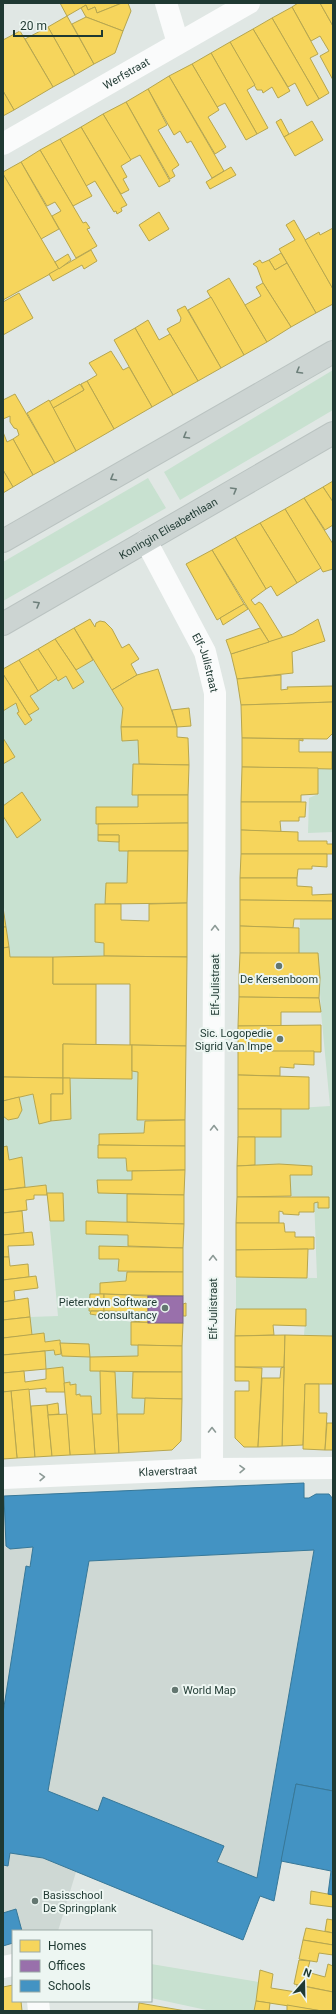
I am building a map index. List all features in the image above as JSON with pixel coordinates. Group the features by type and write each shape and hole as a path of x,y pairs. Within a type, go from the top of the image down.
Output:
{"main road":[{"path":"3,541 333,352"},
{"name":"Koningin Elisabethlaan","path":"3,624 333,432"}],"street":[{"path":"166,3 178,43"},
{"name":"Werfstraat","path":"3,144 249,3"},
{"name":"Elf-Julistraat","path":"146,541 205,652 215,693 212,1469"},
{"name":"Klaverstraat","path":"3,1478 212,1469 333,1468"}],"shaded area":[{"path":"304,1483 305,1498 309,1498 316,1494 329,1494 333,1499 333,1791 296,1784 260,1896 243,1940 76,1872 58,1930 12,1930 12,1943 3,1946 3,1496"}],"green space":[{"path":"333,370 333,410 180,500 164,472"},
{"path":"148,478 166,508 3,601 3,562"},
{"path":"93,660 123,708 122,740 138,740 139,764 133,764 132,795 138,795 138,807 96,807 98,841 119,842 119,850 128,851 127,883 106,883 105,904 95,905 95,942 104,943 104,956 10,957 3,899 3,764 15,757 3,738 3,711 16,703 19,712 17,713 25,725 32,720 29,715 38,709 30,696 57,678 66,676 74,688 84,682 76,670"},
{"path":"333,749 333,832 308,833 309,798 318,794 318,768"},
{"path":"300,919 333,919 333,1336 304,1335 306,1309 236,1309 236,1277 317,1278 314,1197 291,1196 290,1175 312,1175 255,1165 255,1137 281,1137 281,1109 330,1106 321,1012 318,954 299,954"},
{"path":"132,1071 138,1072 137,1120 145,1121 144,1133 99,1134 98,1158 126,1158 127,1170 132,1171 132,1180 97,1180 98,1193 127,1194 127,1222 86,1221 86,1234 128,1235 128,1246 99,1246 99,1259 119,1259 118,1271 127,1272 126,1281 100,1283 100,1294 90,1294 91,1314 131,1322 131,1345 138,1345 138,1356 90,1357 90,1371 100,1371 101,1414 93,1414 91,1396 80,1396 80,1394 76,1395 76,1385 70,1385 70,1382 64,1383 62,1367 46,1369 45,1351 54,1350 55,1355 61,1354 62,1356 89,1357 60,1343 60,1340 45,1342 32,1335 30,1317 58,1316 46,1185 25,1187 22,1157 9,1160 7,1146 4,1147 3,1116 8,1120 18,1118 22,1110 19,1097 33,1094 39,1123 70,1119 70,1078 132,1079"},
{"path":"115,1372 133,1372 132,1397 145,1398 144,1414 117,1414"},
{"path":"152,1964 259,1982 254,2011 211,2011 152,1998"}],"building: Homes":[{"path":"60,3 122,3 97,13 95,7 88,10 86,5 67,16"},
{"path":"122,3 128,3 131,11 123,31 86,17 81,8 86,5 88,10 95,7 97,13"},
{"path":"298,3 320,3 333,26 333,80 320,56 329,51 320,36 311,41 292,7"},
{"path":"320,3 333,3 333,26"},
{"path":"292,7 318,54 310,58 329,93 319,99 272,18"},
{"path":"67,16 94,64 75,75 48,27"},
{"path":"86,17 123,31 115,53 94,64 72,24"},
{"path":"272,18 319,99 307,106 295,83 288,87 253,29"},
{"path":"48,27 75,75 53,87 25,39"},
{"path":"253,29 290,91 278,98 272,87 263,93 262,90 257,90 230,42"},
{"path":"20,31 53,87 14,110 3,91 3,40"},
{"path":"230,42 255,85 247,90 268,128 257,134 211,53"},
{"path":"211,53 257,134 246,140 225,103 217,107 192,64"},
{"path":"192,64 219,110 208,117 226,147 215,154 169,76"},
{"path":"169,76 224,171 212,178 191,141 187,143 180,131 174,135 148,89"},
{"path":"148,89 167,125 158,130 179,165 172,170 175,176 170,179 126,102"},
{"path":"3,91 14,110 3,116"},
{"path":"126,102 170,181 159,187 140,155 130,160 103,114"},
{"path":"103,114 131,160 121,166 127,177 123,179 129,190 121,194 81,127"},
{"path":"281,119 289,134 284,137 276,122"},
{"path":"312,121 323,140 295,156 284,137"},
{"path":"81,127 127,205 121,208 122,211 117,214 116,211 114,212 95,181 86,186 60,139"},
{"path":"60,139 92,196 73,206 40,150"},
{"path":"40,150 83,223 86,222 90,228 87,229 97,246 76,258 52,216 61,211 55,202 47,206 21,162"},
{"path":"21,162 59,229 41,239 3,174 3,172"},
{"path":"231,167 236,175 210,189 206,182"},
{"path":"3,174 59,269 3,300"},
{"path":"159,212 169,229 149,241 139,225"},
{"path":"294,220 333,289 333,304 316,313 279,249 295,240 286,225"},
{"path":"333,228 333,289 305,240 319,232 320,235"},
{"path":"91,250 97,261 84,269 82,265 53,281 49,274"},
{"path":"281,253 287,263 275,270 269,260"},
{"path":"68,254 71,260 59,269 55,262"},
{"path":"260,260 262,263 269,260 275,270 287,263 316,313 291,327 263,283 257,267 253,264"},
{"path":"229,278 267,342 244,355 207,291"},
{"path":"263,283 291,327 267,342 245,305 261,296 256,287"},
{"path":"19,293 33,318 3,335 3,302"},
{"path":"211,297 244,355 221,368 188,310"},
{"path":"185,306 221,368 198,381 167,329 180,322 181,318 177,310"},
{"path":"148,320 159,340 170,334 198,381 173,395 135,328"},
{"path":"135,328 173,395 152,407 114,340"},
{"path":"111,351 123,370 129,367 152,407 114,429 87,381 97,375 89,363"},
{"path":"87,381 114,429 76,451 53,408 84,390 81,384"},
{"path":"80,384 84,390 53,408 49,402"},
{"path":"15,394 55,463 33,475 13,439 19,435 17,429 14,428 10,422 10,416 3,419 3,400"},
{"path":"49,400 76,451 55,463 27,413"},
{"path":"3,432 7,442 13,439 33,475 13,487 3,470"},
{"path":"3,470 13,487 3,493"},
{"path":"333,481 333,502 323,487"},
{"path":"323,487 333,502 333,525 325,530 304,498"},
{"path":"304,498 333,544 333,569 323,572 285,509"},
{"path":"285,509 321,568 297,583 260,523"},
{"path":"260,523 297,583 277,596 271,586 266,589 235,537"},
{"path":"235,537 266,589 251,600 255,605 259,602 262,604 283,638 269,642 212,550"},
{"path":"212,550 244,604 217,620 186,564"},
{"path":"244,604 248,609 223,625 220,618"},
{"path":"90,619 95,627 96,623 100,621 105,622 112,629 122,648 129,644 139,659 131,664 137,675 112,690 74,628"},
{"path":"318,619 325,641 292,652 293,673 237,679 231,654 293,634"},
{"path":"74,628 93,660 76,670 55,639"},
{"path":"260,628 269,642 231,654 226,640"},
{"path":"55,639 84,682 73,689 66,676 58,681 38,649"},
{"path":"38,649 57,678 38,691 19,660"},
{"path":"19,660 38,691 30,696 39,709 29,715 3,674 3,669"},
{"path":"158,669 177,727 121,727 123,708 112,690 137,675"},
{"path":"3,674 32,720 25,725 17,713 19,712 16,703 3,711"},
{"path":"281,675 281,690 288,689 287,687 333,686 333,702 241,705 237,679"},
{"path":"333,702 333,733 327,739 242,738 241,705"},
{"path":"189,708 191,726 177,727 172,710"},
{"path":"121,727 177,727 177,737 188,738 189,765 139,764 138,740 122,741"},
{"path":"3,738 15,757 3,764"},
{"path":"242,738 303,739 303,741 299,740 299,752 332,752 332,769 242,767"},
{"path":"133,764 189,765 188,795 132,795"},
{"path":"242,767 318,768 318,794 301,795 301,802 241,802"},
{"path":"22,792 41,820 17,838 3,816 3,806"},
{"path":"138,795 188,795 188,823 96,824 96,807 138,807"},
{"path":"241,802 306,802 305,817 299,817 299,821 280,821 281,832 241,830"},
{"path":"188,823 188,851 119,851 119,835 98,835 98,824"},
{"path":"241,830 298,832 298,841 327,841 327,844 333,844 333,854 241,854"},
{"path":"98,835 119,835 119,842 98,841"},
{"path":"128,851 188,851 187,903 105,904 106,883 127,883"},
{"path":"241,854 327,854 327,867 312,866 312,869 298,869 297,878 240,878"},
{"path":"240,878 297,878 297,886 312,887 312,895 333,894 333,901 240,900"},
{"path":"240,900 333,901 333,919 294,919 293,928 240,926"},
{"path":"187,903 187,957 104,956 104,943 95,942 95,904 121,904 121,920 149,921 149,904"},
{"path":"3,907 6,927 3,927"},
{"path":"240,926 299,928 299,954 240,953"},
{"path":"3,927 6,927 9,947 3,948"},
{"path":"9,947 10,957 53,957 53,984 96,984 96,1045 63,1044 63,1078 3,1077 3,948"},
{"name":"De Kersenboom","path":"240,953 318,953 320,978 239,977"},
{"path":"53,957 187,957 186,1046 130,1045 130,984 53,984"},
{"path":"239,977 320,978 319,998 239,997"},
{"path":"239,997 319,998 321,1012 281,1012 281,1026 238,1026"},
{"name":"Sic. Logopedie Sigrid Van Impe","path":"321,1025 321,1052 238,1051 238,1026"},
{"path":"63,1044 132,1045 132,1079 63,1078"},
{"path":"132,1045 186,1046 185,1120 137,1120 138,1072 132,1071"},
{"path":"238,1051 314,1051 314,1065 294,1064 294,1068 280,1067 280,1076 238,1075"},
{"path":"238,1075 309,1077 309,1109 238,1109"},
{"path":"3,1077 63,1078 63,1094 51,1094 51,1121 39,1124 33,1094 3,1101"},
{"path":"63,1078 70,1078 71,1119 51,1121 51,1094 63,1094"},
{"path":"19,1097 22,1110 18,1118 8,1120 3,1116 3,1101"},
{"path":"238,1109 281,1109 281,1137 238,1137"},
{"path":"185,1120 185,1146 99,1145 99,1134 144,1133 145,1121"},
{"path":"238,1137 255,1137 255,1165 237,1166"},
{"path":"98,1145 185,1146 185,1170 127,1171 126,1158 98,1158"},
{"path":"7,1146 9,1160 22,1157 25,1187 3,1190 3,1147"},
{"path":"279,1164 312,1166 312,1175 290,1175 291,1196 237,1197 237,1166"},
{"path":"185,1170 184,1195 98,1193 97,1180 132,1180 132,1171"},
{"path":"46,1185 47,1195 34,1195 34,1199 26,1200 27,1210 3,1213 3,1190"},
{"path":"47,1193 63,1193 64,1221 50,1221"},
{"path":"127,1194 184,1195 184,1224 127,1222"},
{"path":"237,1197 329,1197 329,1208 318,1208 318,1202 314,1203 314,1212 299,1212 299,1215 283,1214 283,1212 279,1211 279,1223 236,1223"},
{"path":"22,1211 24,1233 3,1235 3,1213"},
{"path":"86,1221 184,1224 183,1248 128,1246 128,1235 86,1234"},
{"path":"236,1223 284,1223 285,1232 295,1232 295,1237 314,1237 314,1249 236,1250"},
{"path":"32,1232 34,1245 8,1246 9,1257 3,1257 3,1235"},
{"path":"99,1246 183,1248 183,1272 118,1271 119,1259 99,1259"},
{"path":"308,1249 307,1278 236,1277 236,1250"},
{"path":"3,1257 9,1257 10,1266 28,1264 29,1277 3,1280"},
{"path":"127,1272 183,1272 183,1296 100,1294 100,1283 126,1281"},
{"path":"36,1276 38,1288 14,1291 15,1300 3,1302 3,1280"},
{"path":"90,1294 104,1294 104,1311 89,1311"},
{"path":"104,1294 148,1296 148,1312 104,1311"},
{"path":"28,1298 30,1317 3,1320 3,1302"},
{"path":"186,1303 186,1316 183,1316 183,1304"},
{"path":"236,1309 306,1309 306,1326 273,1325 274,1335 235,1336"},
{"path":"91,1311 139,1312 139,1322 90,1314"},
{"path":"139,1312 148,1312 148,1323 139,1322"},
{"path":"30,1317 32,1335 3,1338 3,1320"},
{"path":"131,1322 183,1323 182,1346 131,1345"},
{"path":"44,1333 45,1342 60,1340 61,1354 55,1355 54,1350 3,1355 3,1338"},
{"path":"285,1335 284,1367 235,1367 235,1336"},
{"path":"285,1335 333,1336 333,1384 305,1384 303,1445 282,1446"},
{"path":"60,1343 89,1344 90,1357 62,1356"},
{"path":"138,1345 182,1346 182,1372 90,1371 90,1357 138,1356"},
{"path":"45,1351 46,1369 3,1373 3,1355"},
{"path":"63,1367 65,1392 46,1392 46,1388 3,1392 3,1373 24,1371 25,1382 46,1379 46,1369"},
{"path":"235,1367 262,1368 258,1447 244,1447 235,1438 235,1391 249,1391 249,1381 235,1381"},
{"path":"284,1367 282,1446 258,1447 262,1378 280,1378 281,1368"},
{"path":"100,1371 115,1372 119,1453 95,1454 92,1414 101,1414"},
{"path":"133,1372 182,1372 182,1399 132,1398"},
{"path":"70,1382 70,1385 76,1384 76,1395 80,1394 80,1396 91,1396 95,1454 70,1455 64,1383"},
{"path":"305,1384 319,1384 319,1413 327,1413 325,1450 303,1449"},
{"path":"29,1389 35,1457 17,1458 11,1391"},
{"path":"11,1391 17,1458 3,1459 3,1392"},
{"path":"145,1398 182,1399 181,1441 172,1450 119,1453 117,1414 144,1414"},
{"path":"58,1403 59,1414 48,1415 47,1405"},
{"path":"47,1405 52,1456 35,1457 31,1406"},
{"path":"67,1414 70,1455 52,1456 48,1415"},
{"path":"327,1423 333,1423 333,1450 325,1450"},
{"path":"311,1891 333,1895 333,1907 310,1904"},
{"path":"327,1919 333,1920 333,1933 325,1931"},
{"path":"306,1928 333,1933 333,1945 303,1940"},
{"path":"303,1940 333,1945 333,1955 319,1953 317,1962 299,1959"},
{"path":"299,1960 310,1961 307,1972 325,1977 328,1964 333,1966 333,1992 294,1984"},
{"path":"260,1970 273,1974 271,1988 296,1992 297,1985 333,1992 333,2011 322,2011 256,2001"},
{"path":"12,1985 12,2002 21,2002 22,2011 3,2011 3,1987"},
{"path":"256,2001 270,2003 269,2011 254,2011"},
{"path":"139,2003 186,2011 138,2011"},
{"path":"287,2005 322,2011 287,2011"}],"building: Offices":[{"name":"Pietervdvn Software consultancy","path":"148,1296 183,1296 183,1323 148,1323"}],"building: Schools":[{"path":"304,1483 304,1498 309,1498 316,1494 329,1494 333,1499 333,1791 296,1784 274,1901 260,1896 243,1940 43,1858 10,1853 8,1866 3,1865 3,1713 26,1566 30,1567 33,1547 10,1549 6,1546 4,1496","holes":["314,1550 257,1878 217,1862 224,1846 103,1797 98,1811 48,1791 89,1561"]},
{"path":"296,1784 333,1791 333,1895 328,1894 331,1871 281,1861"},
{"path":"16,1909 22,1930 12,1930 12,1943 3,1946 3,1913"}],"place":[{"name":"De Kersenboom","path":"279,966"},
{"name":"Sic. Logopedie Sigrid Van Impe","path":"280,1039"},
{"name":"Pietervdvn Software consultancy","path":"165,1308"},
{"name":"World Map","path":"175,1690"},
{"name":"Basisschool De Springplank","path":"35,1901"}]}
